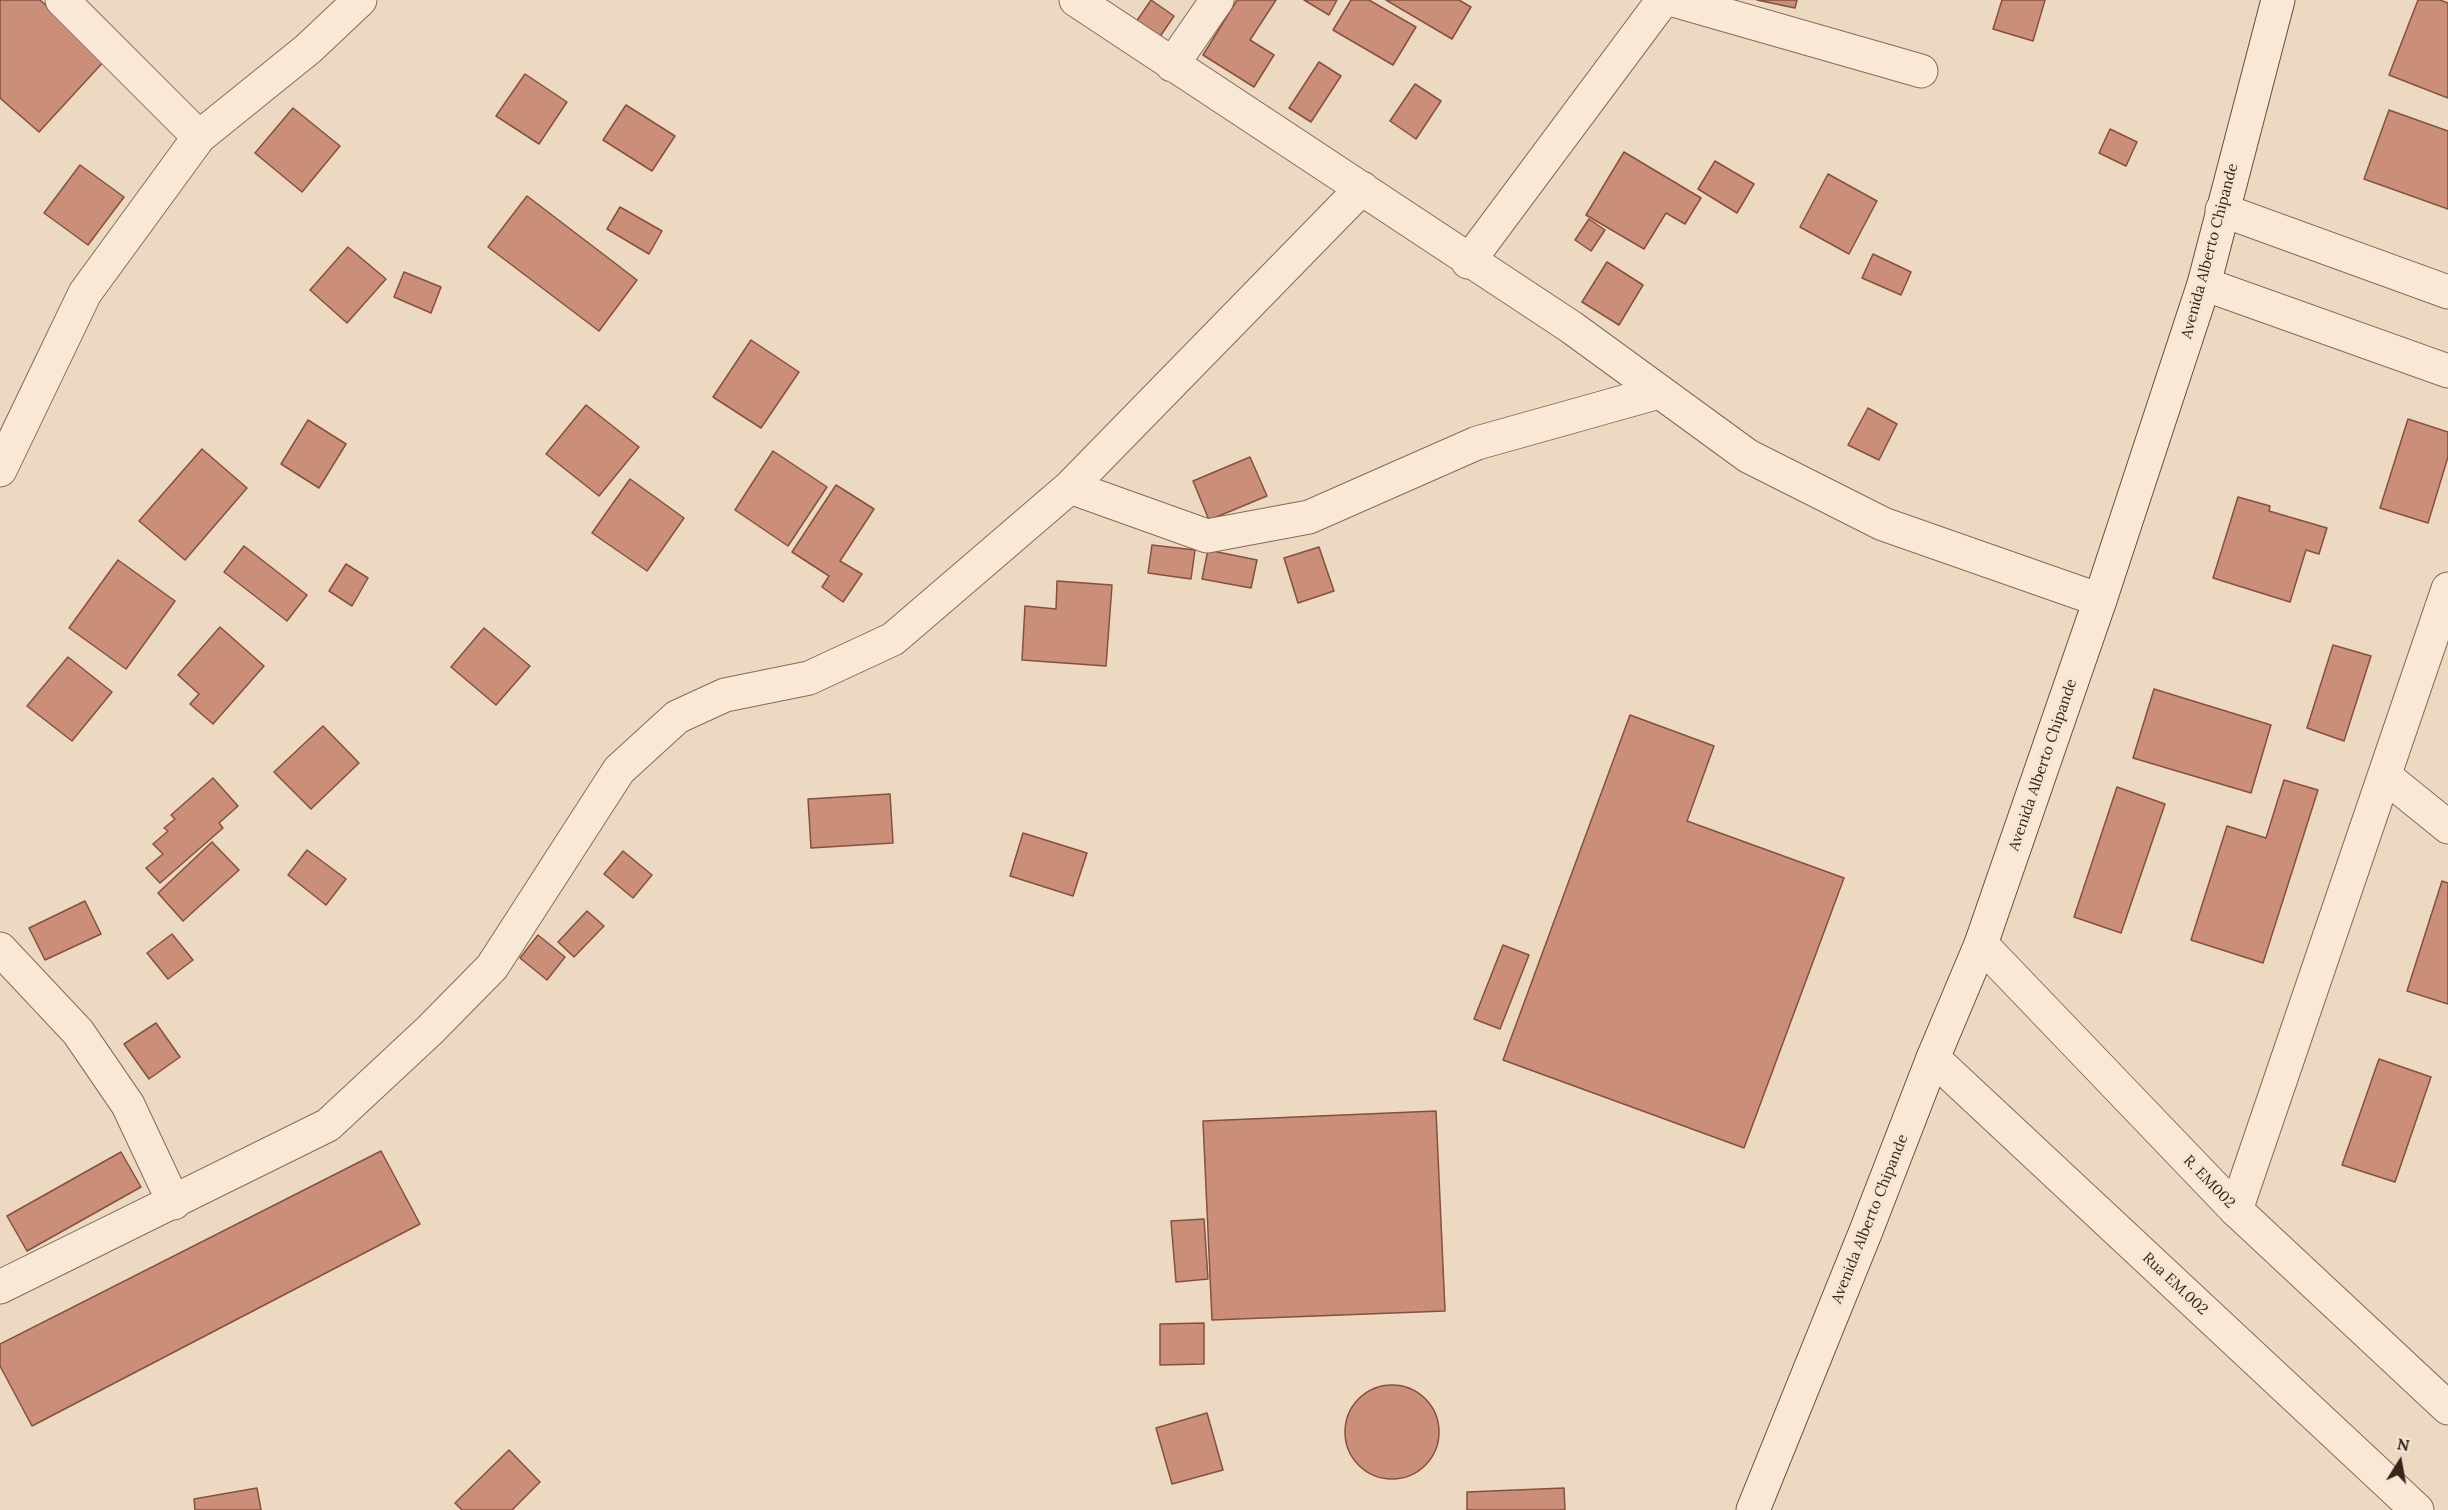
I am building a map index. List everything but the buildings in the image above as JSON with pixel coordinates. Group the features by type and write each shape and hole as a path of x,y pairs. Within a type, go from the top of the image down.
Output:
{"street":[{"path":"62,0 199,137"},
{"path":"0,470 85,292 199,137 308,49 360,0"},
{"path":"1076,0 1362,188 1468,262 1571,327 1748,456 1883,524 2100,600"},
{"path":"1172,65 1217,0"},
{"path":"1468,262 1663,0"},
{"path":"1673,0 1921,71"},
{"name":"Avenida Alberto Chipande","path":"1753,1510 1933,1058 1981,944 2100,600 2204,284 2277,0"},
{"path":"0,1287 328,1125 430,1030 492,967 619,770 678,717 725,695 809,678 893,639 1070,487 1362,188"},
{"path":"2222,210 2448,292"},
{"path":"2204,284 2448,371"},
{"path":"1070,487 1207,536 1309,517 1477,443 1659,392"},
{"path":"2236,1210 2448,589"},
{"path":"2385,776 2448,795"},
{"path":"2385,776 2448,827"},
{"name":"R. EM002","path":"1981,944 2236,1210 2448,1408"},
{"path":"0,949 78,1032 128,1105 174,1203"},
{"name":"Rua EM.002","path":"1933,1058 2416,1510"}]}
